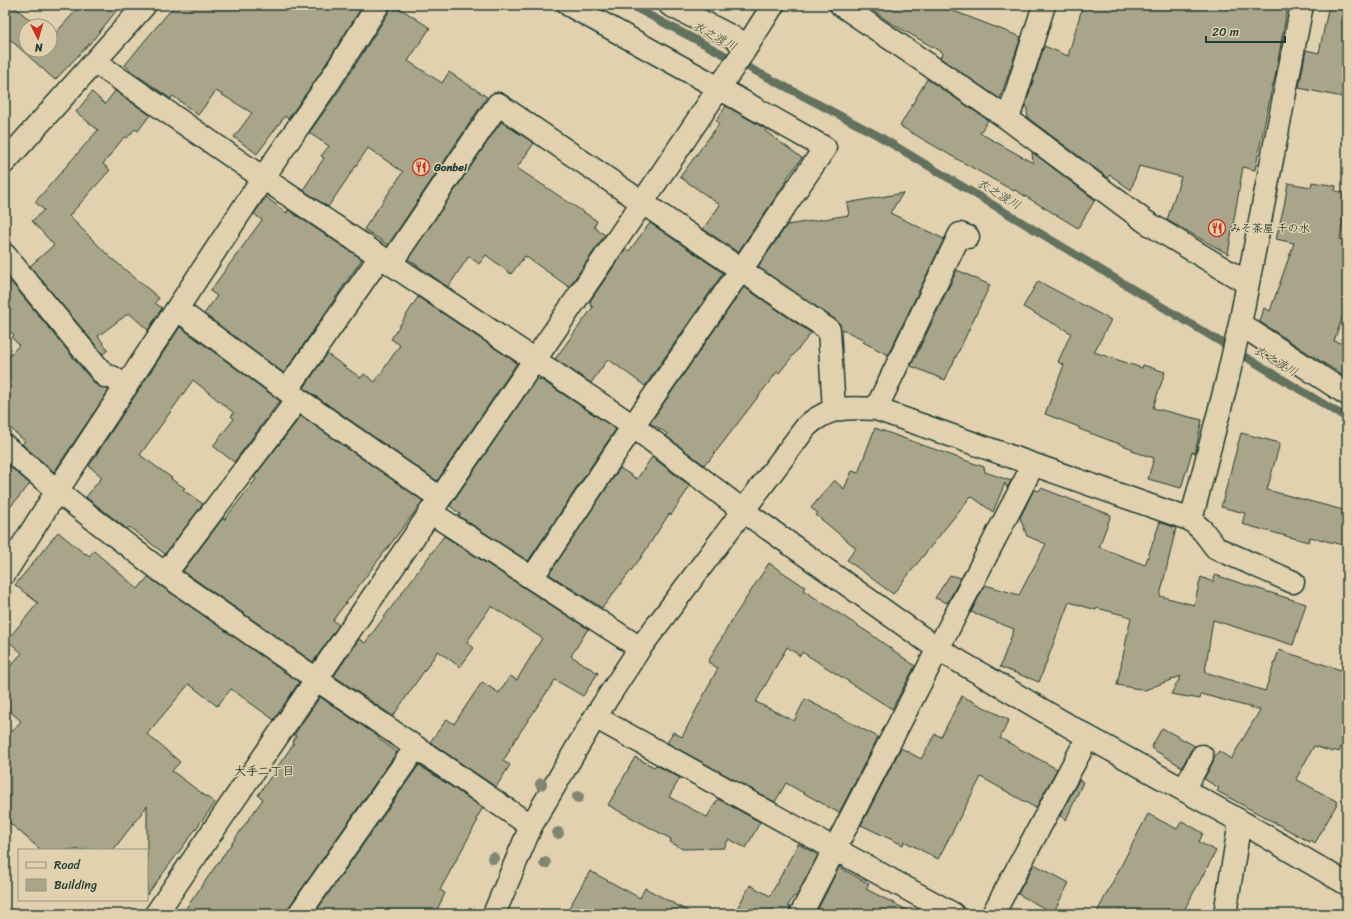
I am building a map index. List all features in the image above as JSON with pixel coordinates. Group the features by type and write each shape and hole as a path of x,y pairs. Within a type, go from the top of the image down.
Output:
{"street":[{"path":"5,162 145,5"},
{"path":"5,573 57,491 329,82 378,5"},
{"path":"532,578 633,426 824,148 721,85 569,5"},
{"path":"670,5 746,48"},
{"path":"156,914 642,203 746,48 773,5"},
{"path":"841,5 1008,119 1146,222 1247,283"},
{"path":"1008,119 1044,5"},
{"path":"1191,520 1227,381 1240,324 1302,5"},
{"path":"95,62 264,178 633,426 742,510 938,649 1088,737 1240,821 1347,884"},
{"path":"165,574 386,260 498,104 829,330 834,410"},
{"path":"876,409 960,234 968,237"},
{"path":"5,255 105,376 112,377 126,387"},
{"path":"177,309 292,394 532,578 640,648"},
{"path":"1240,324 1347,394"},
{"path":"494,914 532,826 595,717 640,648 742,510 806,427 821,415 834,410 853,408 876,409 1191,520 1216,548 1293,582"},
{"path":"5,446 57,491 165,574 532,826"},
{"path":"801,914 1033,465"},
{"path":"595,717 953,914"},
{"path":"993,914 1088,737"},
{"path":"299,914 416,747"},
{"path":"1184,790 1202,756"},
{"path":"1225,914 1240,821"}],"building":[{"path":"5,5 12,5 27,18 18,18 18,47 5,35"},
{"path":"81,5 121,5 92,41 55,80 31,58 58,58 58,30"},
{"path":"175,5 363,5 319,75 288,119 285,116 257,154 234,137 252,113 216,91 198,115 173,96 171,99 131,71 125,65"},
{"path":"865,5 938,5 1021,37 1000,99 940,58 943,53 891,23"},
{"path":"1083,5 1263,5 1287,10 1274,83 1255,170 1243,167 1228,254 1167,220 1181,177 1139,166 1131,190 1110,175 1108,178 1028,118 1026,103 1044,46 1068,56"},
{"path":"1329,5 1347,7 1347,98 1299,88 1306,50 1319,53"},
{"path":"390,6 396,10 401,9 430,28 408,61 442,83 449,72 487,97 388,245 364,229 403,172 368,148 328,207 303,190 324,158 321,156 329,146 309,133 340,89 389,12"},
{"path":"927,79 988,120 980,133 1033,163 1032,152 1095,200 1078,228 1015,190 1014,191 900,126"},
{"path":"115,91 150,115 138,131 135,129 127,138 124,137 103,164 110,170 69,216 110,257 159,298 155,303 162,308 148,330 129,313 98,336 108,350 103,354 30,266 54,245 32,221 44,210 35,202 98,130 76,112 92,92 105,104"},
{"path":"726,106 766,129 765,131 802,158 738,252 703,229 720,205 680,177 719,124 716,121"},
{"path":"501,122 534,143 517,168 597,221 594,227 605,235 569,287 525,256 511,274 486,255 479,264 469,256 448,287 408,259"},
{"path":"1312,182 1336,186 1335,191 1347,193 1340,239 1347,242 1347,304 1334,341 1347,345 1347,378 1260,322 1264,308 1270,311 1294,243 1276,239 1288,183 1311,187"},
{"path":"903,193 890,213 944,239 888,355 863,342 865,340 841,329 840,324 836,320 758,267 787,225 849,215 847,203"},
{"path":"266,197 287,213 288,210 362,259 284,373 204,314 217,296 210,291 262,220 254,214"},
{"path":"650,223 723,273 645,386 608,359 591,383 555,359 593,307 590,305 590,301 626,249 629,251"},
{"path":"957,270 990,285 945,380 911,366"},
{"path":"1038,281 1111,320 1094,352 1142,368 1143,365 1165,372 1153,408 1202,420 1195,453 1192,452 1181,488 1148,479 1154,458 1132,451 1133,449 1079,429 1079,427 1045,414 1064,365 1058,362 1071,333 1023,307"},
{"path":"11,282 95,384 109,390 54,472 22,444 25,441 5,424 5,361 19,345 12,338 14,335 5,327 5,288"},
{"path":"744,287 811,333 779,373 777,372 708,462 707,461 704,465 666,436 668,434 650,423"},
{"path":"418,297 517,363 437,481 304,388 327,354 361,378 364,374 375,382 400,345 391,339"},
{"path":"180,327 280,401 234,462 213,446 234,419 231,416 234,413 193,380 140,455 185,488 183,490 203,504 165,554 129,527 127,529 86,497 102,477 89,466"},
{"path":"537,378 616,429 528,561 459,516 460,514 450,506"},
{"path":"301,416 423,501 333,620 339,625 313,662 183,571 223,518 224,520 256,479 254,477"},
{"path":"875,428 984,467 985,472 1011,481 1007,488 1005,483 993,512 971,496 893,594 847,560 856,548 816,515 818,513 811,508 834,480 844,489 852,471 858,473"},
{"path":"1241,433 1280,443 1267,490 1347,511 1347,546 1310,537 1308,542 1242,524 1245,513 1221,507"},
{"path":"652,457 690,486 671,515 669,514 640,559 602,608 549,574 620,468 637,479"},
{"path":"8,465 30,484 5,513 5,468"},
{"path":"1041,488 1111,515 1099,547 1145,565 1160,522 1176,528 1160,596 1194,605 1201,577 1213,582 1215,575 1306,604 1293,645 1213,620 1205,672 1265,691 1279,650 1347,672 1347,731 1339,752 1333,750 1333,752 1314,746 1296,779 1338,802 1315,843 1311,840 1310,842 1217,791 1219,788 1204,779 1214,757 1219,751 1231,759 1260,710 1201,694 1200,699 1171,694 1181,676 1145,690 1117,685 1131,617 1097,608 1096,610 1069,602 1039,682 1000,667 1014,629 971,612 985,585 1019,595 1046,544 1027,536 1020,518 1034,489 1039,491"},
{"path":"58,532 85,554 86,553 89,556 94,551 138,589 148,577 299,682 274,720 231,689 217,706 189,684 147,734 180,762 172,771 215,803 148,894 147,806 114,849 40,849 5,819 5,747 9,735 21,721 5,707 5,672 22,653 7,640 38,603 15,585"},
{"path":"444,536 588,629 571,656 598,673 583,696 555,680 509,749 510,750 503,761 510,765 496,787 430,742 447,719 454,724 482,682 499,693 510,676 517,680 542,638 491,606 467,642 474,648 460,667 438,651 393,716 334,676 359,639 365,643"},
{"path":"769,563 805,587 803,590 872,635 915,666 892,709 802,652 800,656 787,647 756,702 794,721 805,699 878,737 839,813 786,783 775,802 667,743 673,732 682,737 718,668 708,662 732,620"},
{"path":"950,575 961,578 947,603 935,598"},
{"path":"962,696 1009,720 1000,738 1057,769 1036,808 981,777 938,859 904,841 903,845 861,825 901,748 921,759 935,734 941,737"},
{"path":"320,697 379,737 378,738 397,752 289,907 287,914 182,914 263,799 258,795 294,743 293,742 296,736 294,735"},
{"path":"1162,728 1195,746 1191,750 1182,767 1151,748"},
{"path":"635,757 654,767 656,765 680,778 669,797 707,817 718,799 760,822 746,848 729,839 724,848 683,849 670,842 671,839 608,805"},
{"path":"419,765 483,808 440,890 445,893 435,914 314,914"},
{"path":"1079,780 1083,782 1066,820 1060,816"},
{"path":"1148,814 1177,829 1182,821 1203,833 1199,842 1216,851 1182,914 1096,914"},
{"path":"798,844 818,855 796,897 794,896 788,906 790,907 789,914 734,914 750,885 770,896"},
{"path":"1034,864 1069,883 1053,913 1018,894"},
{"path":"839,867 869,884 866,889 915,914 826,914 818,909"},
{"path":"590,871 640,898 645,888 693,914 581,914 569,908"}],"waterway":[{"name":"衣之渡川","path":"630,5 877,135 1347,418"}],"place":[{"name":"Gonbei","path":"421,167"},
{"name":"みそ茶屋 千の水","path":"1217,228"}],"district":[{"name":"大手二丁目","path":"264,771"}]}
